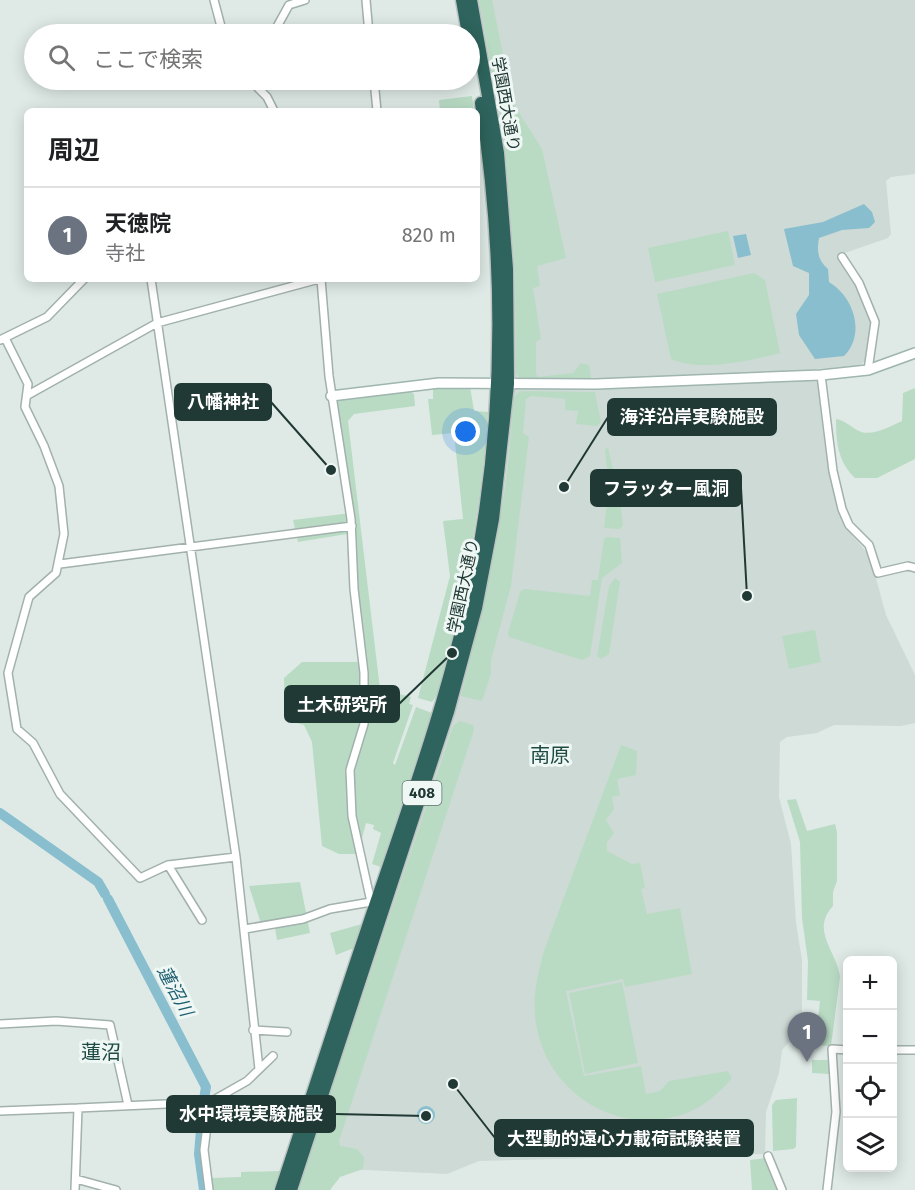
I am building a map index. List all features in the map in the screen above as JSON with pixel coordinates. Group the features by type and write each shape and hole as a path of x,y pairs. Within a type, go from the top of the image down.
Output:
{"highway":[{"path":"462,0 466,24"},
{"name":"学園西大通り","path":"471,0 475,24"},
{"name":"学園西大通り","path":"480,51 498,153 498,208"},
{"name":"学園西大通り","path":"291,1190 466,652 495,507 507,270 478,90"},
{"name":"学園西大通り","path":"281,1190 457,652 484,518 503,384"}],"street":[{"path":"214,0 220,24"},
{"path":"279,24 289,5 305,0"},
{"path":"366,0 368,24"},
{"path":"260,90 272,108"},
{"path":"375,90 377,108"},
{"path":"842,257 860,283 875,322 868,370"},
{"path":"28,394 28,384 2,339 47,317 81,282"},
{"path":"151,282 236,857 253,997 253,1030 259,1069"},
{"path":"236,857 168,865 140,878 60,794 33,743 17,729 8,673 28,597 53,577 60,564 64,534 59,486 44,446 25,407 24,399 28,394 157,323 309,282"},
{"path":"245,929 303,919 330,909 373,903 352,816 351,762 364,724 364,684 354,589 352,526 332,396 320,282"},
{"path":"332,396 439,383 596,384 821,375 868,370 915,353"},
{"path":"821,375 833,471 846,518 869,544 878,573 908,566 915,568"},
{"path":"60,564 352,526"},
{"path":"168,865 202,920"},
{"path":"0,1024 56,1021 110,1025 128,1105"},
{"path":"253,1030 287,1032"},
{"path":"827,1190 836,1112 832,1049 843,1050"},
{"path":"897,1050 915,1050"},
{"path":"0,1111 210,1102 247,1082 273,1056"},
{"path":"209,1190 204,1149 210,1102"},
{"path":"75,1190 78,1108"},
{"path":"768,1156 783,1190"},
{"path":"76,1179 116,1190"}],"shaded area":[{"path":"478,0 915,0 915,174 891,177 886,181 891,234 888,238 839,255 860,289 872,326 865,361 859,366 816,369 829,472 838,509 845,527 870,556 886,615 915,675 915,723 901,726 834,725 817,733 787,737 780,742 779,797 791,844 796,923 802,960 802,1022 796,1035 782,1050 779,1073 766,1112 765,1154 479,1161 447,1174 305,1167 459,697 493,566 505,483 515,374 514,274 503,135"}],"green space":[{"path":"479,0 492,0 513,103 542,149 566,258 537,266 540,286 533,288 541,339 536,342 536,374 538,377 573,373 581,363 589,365 591,378 523,381 516,374 515,274 504,135"},
{"path":"472,96 474,108 440,108 439,100"},
{"path":"728,231 735,265 655,282 648,248"},
{"path":"754,273 765,280 780,353 740,362 710,365 683,363 671,359 657,294"},
{"path":"470,386 474,411 488,412 483,470 459,613 445,673 432,702 418,698 450,576 443,521 463,519 454,433 432,435 428,399 433,399 433,389 436,387"},
{"path":"915,388 915,459 877,478 855,478 849,472 839,451 836,419 862,432 885,429 902,421 903,393"},
{"path":"409,391 414,394 415,406 354,414 348,421 380,689 411,697 409,704 413,705 393,763 395,765 416,707 432,713 381,867 372,864 381,833 373,829 374,825 366,823 358,854 339,854 322,846 312,742 304,725 285,720 284,678 302,662 361,662 353,533 298,542 293,520 351,513 335,401"},
{"path":"520,391 595,392 601,422 597,426 576,424 578,411 565,410 565,399 531,396 526,399 523,433 529,437 511,586 491,660 491,674 482,701 461,696 495,548 507,474 513,398"},
{"path":"608,448 620,500 623,526 619,529 604,528 609,489 605,449"},
{"path":"607,537 620,538 622,563 602,578 590,656 582,660 509,637 508,633 520,592 524,589 590,596 592,580 598,580 604,539"},
{"path":"615,578 620,582 609,654 601,659 597,656 609,586"},
{"path":"815,630 821,662 789,669 782,636"},
{"path":"460,721 473,725 474,730 339,1141 340,1146 357,1149 364,1157 363,1169 340,1177 330,1190 298,1190 453,726"},
{"path":"621,745 637,751 636,775 617,779 620,795 612,797 614,809 606,820 614,833 607,842 607,851 632,864 640,863 645,888 641,889 647,914 680,908 692,974 625,987 623,979 566,991 584,1076 641,1066 646,1094 660,1091 669,1081 728,1071 732,1078 707,1102 689,1112 664,1119 639,1120 616,1116 594,1106 574,1092 557,1074 545,1053 535,1019 536,988 545,948"},
{"path":"796,799 807,831 835,824 837,832 837,881 833,892 833,906 824,924 824,933 840,977 831,1046 815,1045 820,1001 807,1000 808,961 802,918 800,842 787,800"},
{"path":"300,882 310,933 277,940 275,928 262,927 249,886"},
{"path":"362,924 354,948 336,955 330,933"},
{"path":"622,982 638,1063 585,1074 569,993"},
{"path":"812,1060 829,1060 829,1074 812,1073"},
{"path":"797,1098 796,1147 773,1151 772,1105 776,1100"},
{"path":"767,1158 779,1190 752,1190 750,1160"},
{"path":"280,1171 274,1190 212,1190 211,1178 241,1177 241,1172"}],"water":[{"path":"864,204 872,212 875,222 869,228 842,230 819,238 819,255 828,269 829,282 838,289 851,306 856,327 851,347 844,356 815,359 799,335 796,314 809,295 809,273 793,266 784,229 823,222"},
{"path":"746,234 751,255 738,258 733,236"},
{"path":"426,1106 432,1109 435,1115 432,1121 426,1124 420,1121 417,1115 420,1109"}],"waterway":[{"name":"蓮沼川","path":"0,813 98,882 105,894"},
{"name":"蓮沼川","path":"108,899 206,1087 204,1099"},
{"name":"蓮沼川","path":"203,1106 199,1154 204,1190"}],"place":[{"name":"八幡神社","path":"331,470"},
{"name":"海洋沿岸実験施設","path":"564,487"},
{"name":"フラッター風洞","path":"747,596"},
{"name":"土木研究所","path":"452,653"},
{"name":"天徳院","path":"807,1062"},
{"name":"大型動的遠心力載荷試験装置","path":"453,1084"},
{"name":"水中環境実験施設","path":"426,1116"}],"district":[{"name":"南原","path":"550,755"},
{"name":"蓮沼","path":"101,1052"}]}
